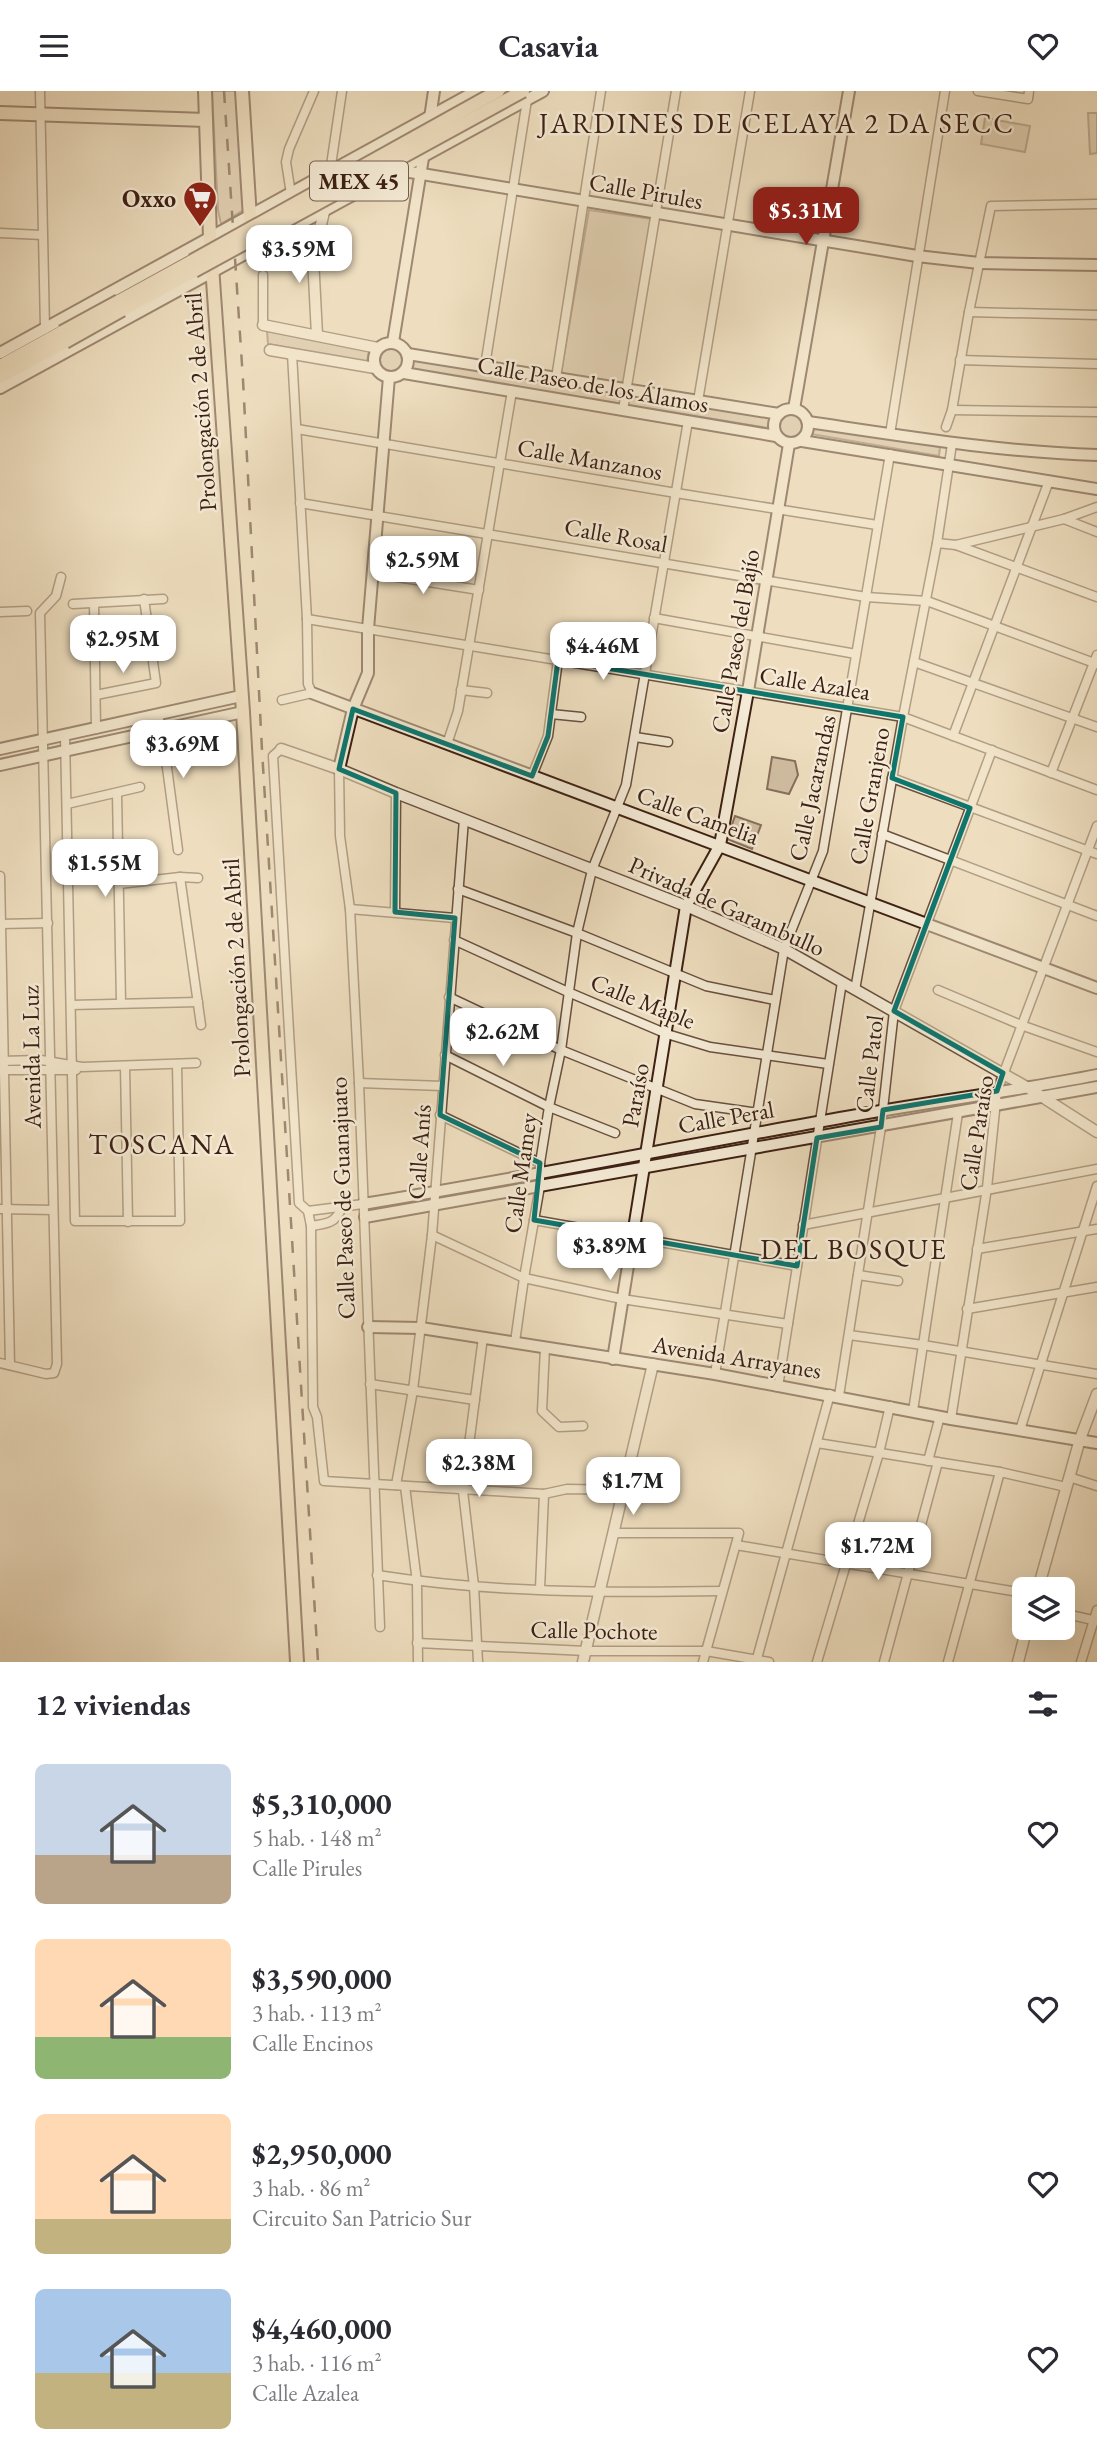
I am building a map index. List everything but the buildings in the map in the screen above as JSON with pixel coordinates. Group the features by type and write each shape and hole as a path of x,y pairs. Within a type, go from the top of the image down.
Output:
{"main road":[{"name":"Prolongación 2 de Abril","path":"205,91 212,272 243,712 298,1662"},
{"path":"242,91 252,250"},
{"path":"393,342 420,174 434,110 434,91"},
{"path":"0,353 45,329 65,336 106,331 191,266 210,237 390,139 434,110 476,91"},
{"name":"MEX 45","path":"0,366 121,306 498,91"},
{"path":"0,388 65,336 92,303 191,266 212,272 424,156 525,95 543,91"},
{"path":"794,409 849,91"},
{"name":"MEX 45","path":"191,266 525,95"},
{"path":"0,113 206,120"},
{"name":"Calle Pirules","path":"400,169 917,256 979,263 1097,265"},
{"name":"MEX 45","path":"0,377 65,336"},
{"path":"393,342 402,346 408,354 409,364 404,373 389,377 375,368 374,354 378,348 393,342"},
{"name":"Calle Paseo de los Álamos","path":"408,354 779,414"},
{"name":"Calle Paseo de los Álamos","path":"404,373 776,436"},
{"path":"339,769 354,709 368,673 368,629 389,377"},
{"path":"802,441 808,432 808,422 803,413 786,409 779,414 773,428 776,436 789,444 802,441 1097,489"},
{"path":"808,422 952,444 1047,454 1097,455"},
{"name":"Calle Paseo del Bajío","path":"720,845 789,444"},
{"name":"Calle Camelia","path":"312,693 1097,988"},
{"path":"0,750 242,696"},
{"path":"0,765 243,712"},
{"name":"Paraíso","path":"613,1359 686,906 720,845"},
{"name":"Calle Peral","path":"363,1204 434,1192 540,1168 646,1153 997,1091 1030,1089 1097,1075"},
{"name":"Calle Peral","path":"365,1217 1097,1087"},
{"name":"Avenida Arrayanes","path":"368,1327 421,1328 515,1342 715,1374 1097,1443"}],"street":[{"path":"40,91 45,329"},
{"path":"314,91 286,162 290,212 296,220 305,222 316,238"},
{"path":"330,172 342,91"},
{"path":"556,378 601,91"},
{"path":"623,410 676,91"},
{"path":"698,401 750,91"},
{"path":"890,434 945,91"},
{"path":"978,91 1016,94 1028,99 1029,91"},
{"path":"485,366 514,190 525,95"},
{"path":"390,139 396,142 402,151 404,160 400,169"},
{"path":"946,427 952,410 991,205 1097,204"},
{"path":"317,335 313,258 324,212"},
{"path":"0,233 42,235"},
{"path":"263,275 263,325 378,348"},
{"path":"92,303 90,320 99,330 106,331"},
{"path":"969,312 1097,315"},
{"path":"270,350 375,368"},
{"path":"282,700 312,693 308,684 307,619 292,354"},
{"path":"960,360 1097,364"},
{"path":"447,744 458,711 512,391"},
{"path":"952,410 1097,412"},
{"name":"Calle Mamey","path":"515,1342 540,1187 540,1168 549,1107 561,1050 578,933 592,870 626,785 688,421"},
{"name":"Calle Manzanos","path":"296,429 877,525"},
{"name":"Calle Granjeno","path":"855,990 903,717 927,601 952,444"},
{"name":"Calle Jacarandas","path":"715,1374 784,949 823,851 890,454"},
{"path":"953,736 1049,481"},
{"name":"Calle Rosal","path":"300,503 767,582 866,597 927,601 1096,660"},
{"path":"956,545 1064,519 1097,507"},
{"path":"1064,519 1097,532"},
{"path":"937,543 956,545 1097,597"},
{"path":"372,573 479,590"},
{"name":"Avenida La Luz","path":"5,1364 46,1374 54,1373 57,1364 40,613 56,596 61,577"},
{"path":"96,695 156,683 144,599"},
{"path":"73,604 163,599"},
{"path":"93,603 96,729"},
{"path":"0,612 27,611"},
{"path":"654,618 856,655"},
{"name":"Calle Azalea","path":"307,619 903,717 1097,790"},
{"path":"532,776 548,736 558,660"},
{"path":"1051,773 1096,660"},
{"path":"914,662 1097,727"},
{"path":"461,691 487,694"},
{"path":"551,714 582,717"},
{"path":"158,716 178,851"},
{"name":"Avenida La Luz","path":"65,736 75,1221 128,1222"},
{"path":"635,737 668,741"},
{"path":"281,749 273,756 299,1203 308,1211 311,1226 313,1407 317,1417 324,1481 544,1494 566,1489 624,1490"},
{"name":"Privada de Garambullo","path":"281,749 339,769 686,906 784,949 1003,1073 1097,1132"},
{"name":"Calle Patol","path":"756,1661 817,1443 835,1395 849,1335 884,1110 894,1011 992,750"},
{"name":"Calle Paseo de Guanajuato","path":"339,769 340,836 350,909 359,1083 380,1627"},
{"path":"892,778 1097,853"},
{"path":"67,804 140,787"},
{"path":"395,912 396,793"},
{"path":"117,794 121,1003"},
{"name":"Calle Anís","path":"418,1662 417,1582 401,1486 432,1235 464,819"},
{"name":"Calle Paraíso","path":"884,1662 961,1352 986,1188 997,1091 1097,826"},
{"path":"882,834 1097,916"},
{"path":"0,876 5,1364"},
{"path":"119,884 180,877 198,878"},
{"path":"180,877 201,1025"},
{"path":"458,888 578,933 706,986 775,1000"},
{"path":"350,909 455,918"},
{"path":"0,924 48,923"},
{"name":"Calle Maple","path":"454,940 667,1034 710,1047 828,1064"},
{"path":"778,1387 842,982"},
{"path":"938,990 1021,1025 1097,1052"},
{"path":"449,997 561,1050 695,1104 758,1113"},
{"path":"71,1005 198,1002"},
{"path":"445,1055 549,1107 615,1133"},
{"path":"2,1065 73,1068 196,1063"},
{"path":"125,1066 128,1222 180,1221 177,1064"},
{"path":"359,1083 442,1086"},
{"path":"913,1411 958,1113"},
{"path":"440,1115 540,1168"},
{"path":"803,1225 986,1188 1097,1169"},
{"path":"1020,1430 1097,1185"},
{"path":"308,1211 363,1204"},
{"path":"311,1226 330,1224 338,1217 342,1207"},
{"path":"4,1209 53,1210"},
{"path":"534,1220 797,1266"},
{"path":"977,1249 1097,1229"},
{"path":"432,1235 524,1278 622,1299 788,1324"},
{"path":"858,1275 898,1281"},
{"path":"967,1309 1097,1287"},
{"path":"849,1335 1097,1374"},
{"path":"478,1662 474,1586 463,1491 483,1337"},
{"path":"545,1347 542,1411 559,1427 583,1426"},
{"path":"585,1657 653,1364"},
{"path":"370,1384 475,1400"},
{"path":"1041,1577 1080,1439 1097,1394"},
{"path":"817,1662 879,1453 890,1406"},
{"path":"817,1443 1097,1486"},
{"path":"948,1662 1000,1472"},
{"path":"540,1589 544,1494"},
{"path":"614,1533 739,1533 703,1662"},
{"path":"736,1545 1012,1591"},
{"path":"377,1575 417,1582 600,1593 722,1591"},
{"path":"1081,1662 1096,1621 1097,1610"},
{"path":"1075,1615 1096,1621"},
{"path":"1018,1662 1024,1640"},
{"name":"Calle Pochote","path":"417,1643 585,1657 706,1651 769,1662"}],"highlighted area":[{"path":"558,660 903,717 892,778 970,808 894,1011 1003,1073 997,1091 883,1110 881,1127 817,1138 797,1266 534,1220 540,1163 440,1115 455,918 395,912 396,793 339,769 353,709 532,776 548,736"}],"shaded area":[{"path":"212,91 238,91 245,209 221,224 218,210"},
{"path":"1088,113 1097,113 1097,153 1090,154"},
{"path":"985,118 1030,126 1025,152 981,144"},
{"path":"589,210 652,219 624,384 561,373"},
{"path":"267,331 369,351 367,362 268,344"},
{"path":"391,348 400,352 404,361 400,370 391,374 382,370 378,361 382,352"},
{"path":"411,358 770,415 768,428 409,370"},
{"path":"790,414 799,417 802,426 799,435 790,438 781,435 778,426 781,417"},
{"path":"812,426 940,447 939,456 811,434"},
{"path":"772,757 795,761 798,775 789,794 767,789"},
{"path":"735,816 761,825 752,849 727,839"}],"railway":[{"path":"224,91 318,1662"}],"place":[{"name":"Oxxo","path":"200,228"}],"district":[{"name":"JARDINES DE CELAYA 2 DA SECC","path":"777,123"},
{"name":"TOSCANA","path":"162,1144"},
{"name":"DEL BOSQUE","path":"854,1249"}]}
